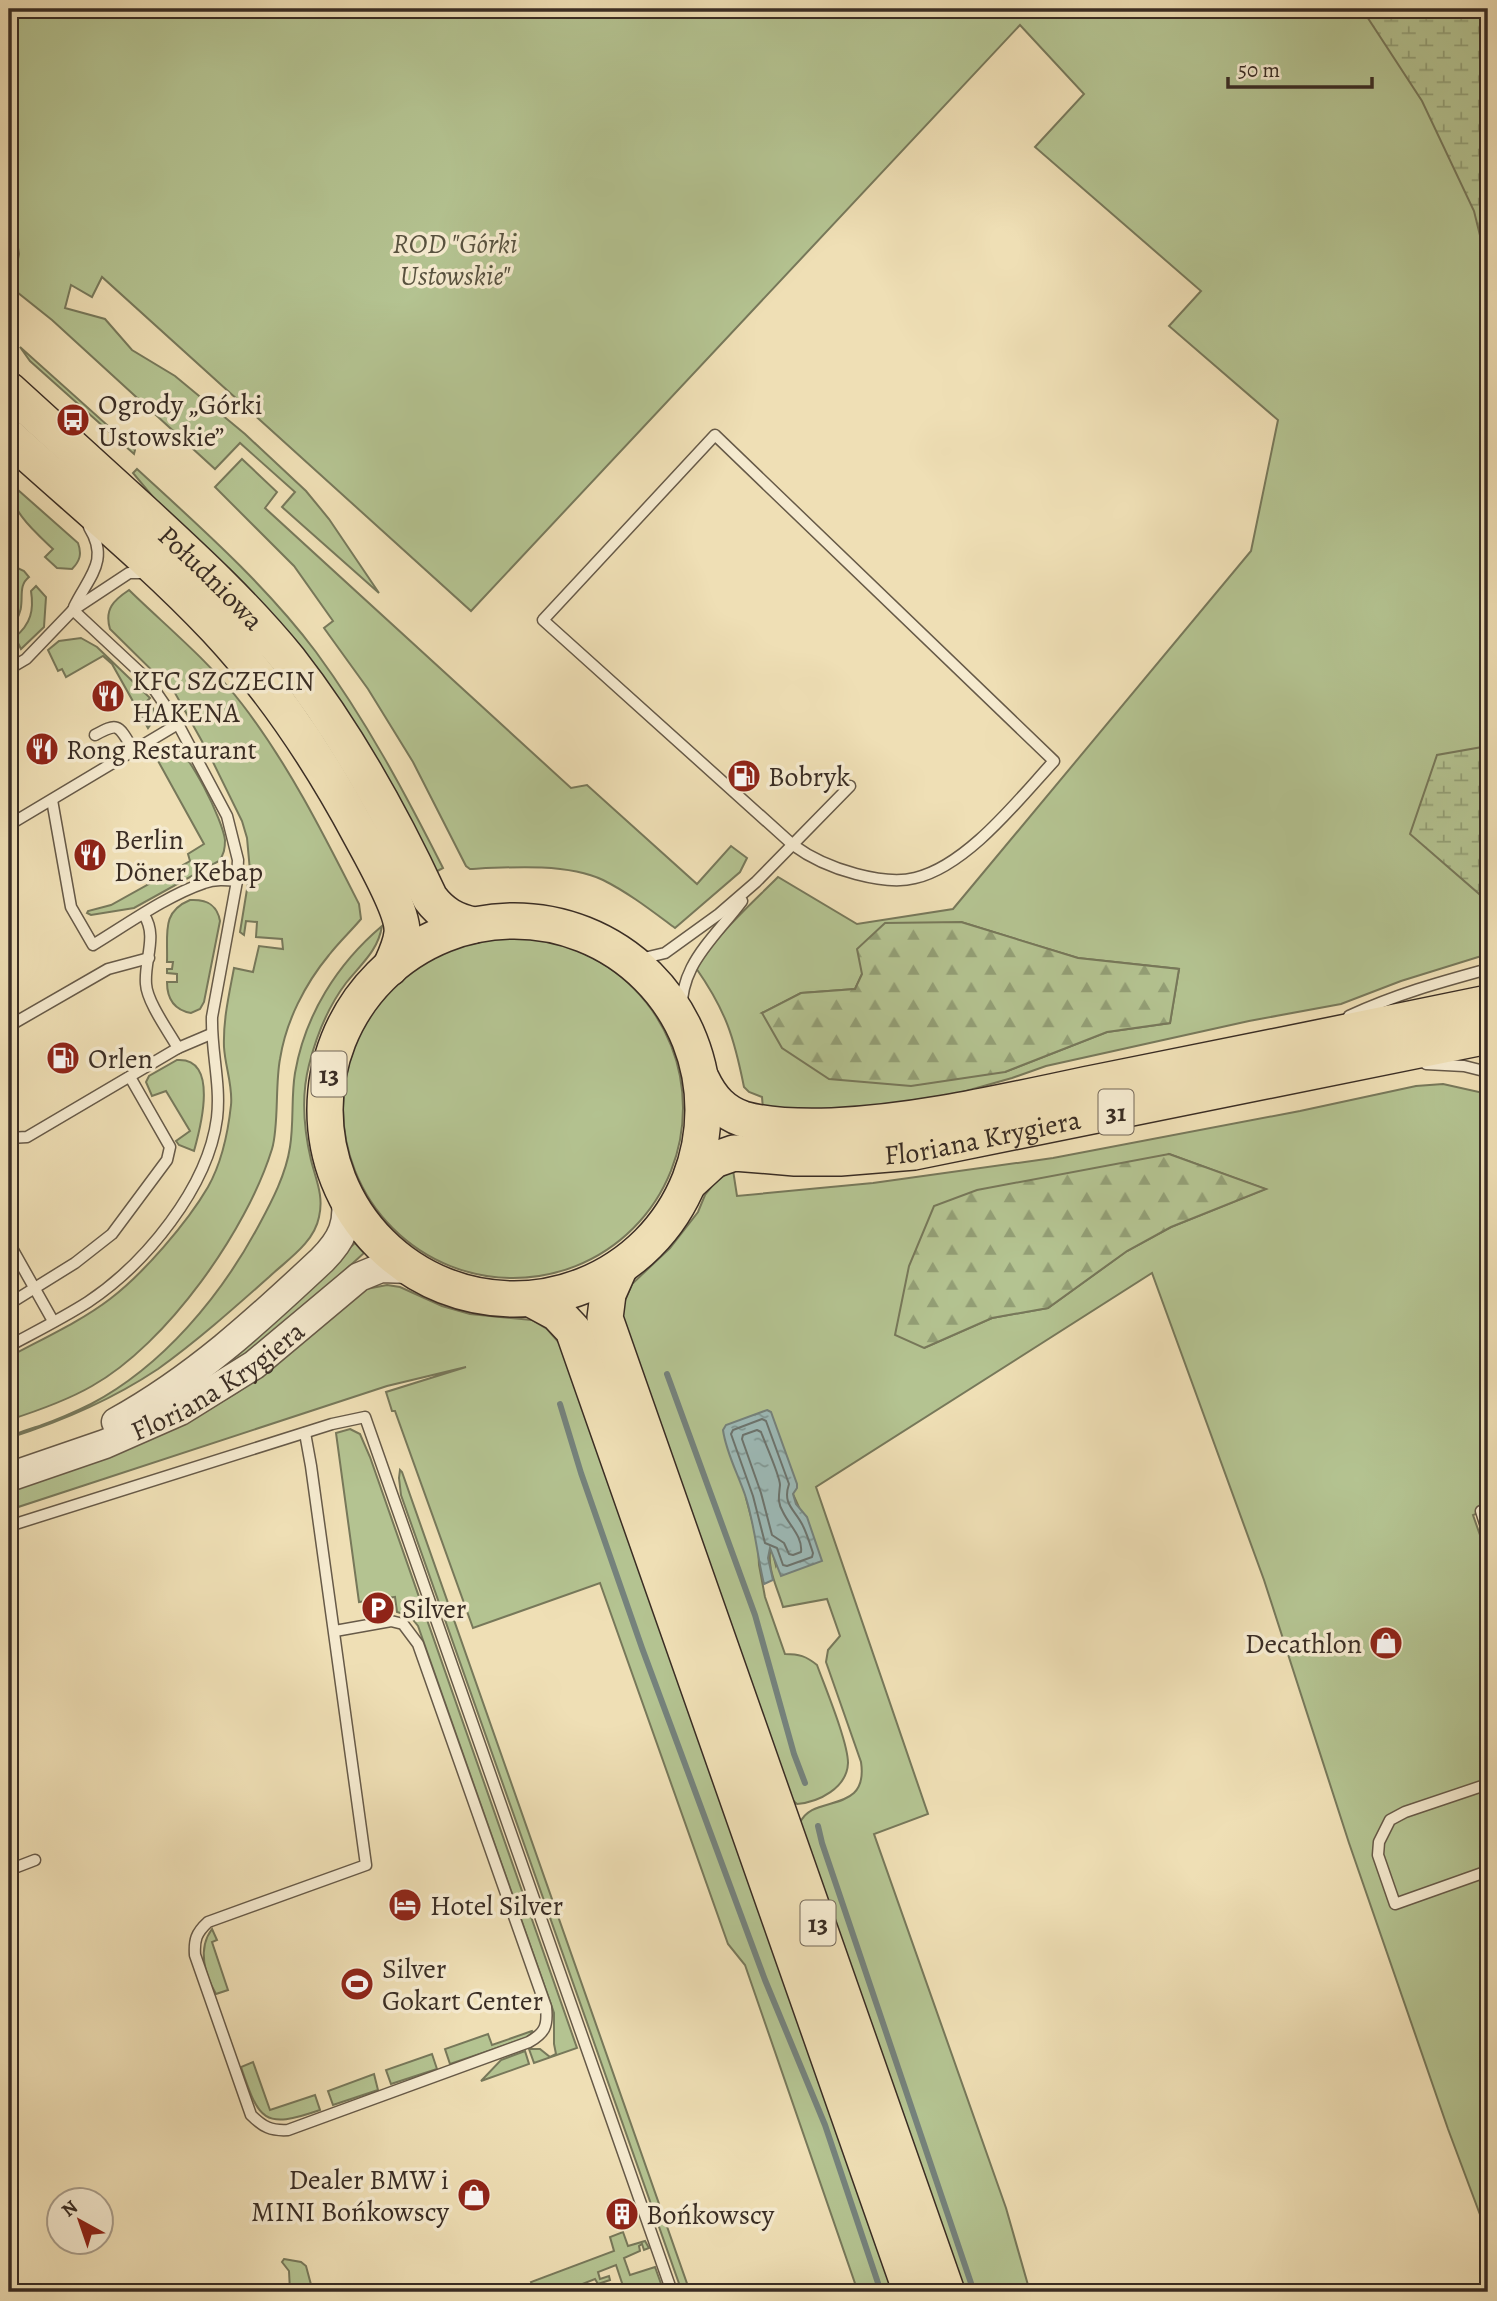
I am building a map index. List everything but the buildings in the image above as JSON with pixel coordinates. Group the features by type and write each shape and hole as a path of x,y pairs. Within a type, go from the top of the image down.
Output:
{"main road":[{"name":"Południowa","path":"9,390 185,550 269,636 349,745 380,797 438,908 450,918 474,925"},
{"name":"Południowa","path":"9,437 216,628 260,680 304,739 338,793 399,913 402,933 390,968"},
{"name":"13","path":"390,968 368,991 350,1017 328,1076 325,1108 327,1140 335,1170 355,1213 374,1238 411,1269 439,1284 468,1294 500,1299 531,1299 578,1289 620,1267 645,1247 666,1224 690,1182 702,1136 704,1105 702,1080 694,1050 682,1022 660,988 625,956 598,940 553,925 521,921 474,925"},
{"path":"390,968 429,941 474,925"},
{"name":"Floriana Krygiera","path":"702,1080 707,1092 720,1107 745,1119 808,1126 872,1124 944,1113 1488,1003"},
{"name":"Floriana Krygiera","path":"690,1182 714,1160 734,1153 840,1158 914,1152 1488,1036"},
{"name":"13","path":"620,1267 608,1294 605,1318 947,2292"},
{"name":"13","path":"531,1299 557,1313 573,1330 911,2292"}],"street":[{"name":"Floriana Krygiera","path":"9,1466 102,1430 173,1388 224,1350 336,1245 347,1221 345,1195"},
{"name":"Floriana Krygiera","path":"9,1477 105,1444 180,1411 254,1366 359,1277 381,1268 411,1269"}],"lane":[{"path":"715,435 1054,761 983,838 951,862 916,878 880,880 859,875 811,858 793,845 542,620 715,435"},
{"path":"62,485 99,546 100,556 73,610"},
{"path":"9,669 26,659 73,610 129,573 138,571 153,574 172,585"},
{"path":"9,1346 88,1302 144,1254 187,1197 209,1149 217,1119 219,1092 212,1017 237,881 238,860 227,816 178,724 147,679 73,610"},
{"path":"9,825 178,724"},
{"path":"95,735 115,726 131,746"},
{"path":"625,956 644,958 665,953 719,914 756,882 850,786"},
{"path":"52,800 71,907 93,945 205,883 237,881"},
{"path":"682,1022 682,993 693,962 756,882"},
{"path":"144,915 151,925 146,985 178,1048"},
{"path":"9,1026 108,969 149,958"},
{"path":"1343,1019 1388,998 1488,969"},
{"name":"Floriana Krygiera","path":"1292,1043 1331,1024"},
{"path":"9,1138 27,1137 178,1048 212,1034"},
{"path":"1343,1066 1464,1066 1488,1072"},
{"path":"9,1304 75,1263 111,1234 170,1153 168,1141 130,1077"},
{"path":"9,1243 53,1321"},
{"path":"9,1527 346,1419 365,1417 672,2292"},
{"path":"304,1433 312,1466 366,1865 208,1922 198,1931 194,1942 195,1955 251,2115 261,2125 273,2130 288,2130 529,2042 542,2035 548,2022 546,2007 418,1644 402,1624 391,1621 335,1631"},
{"path":"1481,1511 1488,1533"},
{"path":"1488,1784 1405,1812 1390,1821 1378,1842 1378,1855 1395,1905 1488,1871"},
{"path":"9,1870 35,1860"}],"green space":[{"name":"ROD \"Górki Ustowskie\"","path":"9,9 1488,9 1488,954 1401,981 1341,1004 1249,1021 1046,1066 906,1108 868,1113 763,1109 762,1097 744,1087 728,1025 696,968 734,920 778,877 857,924 953,909 1251,551 1278,420 1169,326 1201,291 1035,147 1084,94 1020,25 471,611 102,277 92,297 71,285 65,308 105,319 132,350 175,376 245,434 306,491 329,519 379,593 282,507 295,492 240,443 215,469 52,320 12,288 19,254 9,192","holes":["961,922 1078,958 1179,969 1170,1023 1107,1032 1005,1072 762,1013 801,993 855,989 862,974"]},
{"path":"1362,9 1488,9 1488,268 1474,211 1422,101"},
{"path":"20,347 135,450 134,454 30,361"},
{"path":"242,459 277,492 265,508 571,788 587,785 697,884 731,846 747,858 740,872 675,928 622,891 589,875 556,869 470,869 466,866 413,762 368,689 324,628 333,621 294,566 215,487"},
{"path":"137,469 253,579 316,652 384,757 443,868 432,874 179,528 133,473"},
{"path":"9,482 78,543 79,557 72,569 57,568 45,557 53,549 18,511 13,502"},
{"path":"9,564 24,571 29,577 23,586 21,609 15,622 9,609"},
{"path":"36,586 46,597 44,627 21,649 15,637 28,622 32,604 31,591"},
{"path":"129,590 216,674 259,727 319,826 359,904 361,919 320,966 292,1017 280,1059 276,1129 272,1149 244,1214 201,1282 148,1343 120,1367 72,1396 9,1420 9,1357 86,1315 123,1288 163,1247 208,1187 224,1147 231,1105 224,1037 234,968 253,972 259,946 283,949 282,939 256,937 257,922 246,921 244,935 240,932 250,871 247,838 242,821 175,693 110,629 109,611"},
{"path":"81,638 97,647 150,698 147,701 153,708 155,718 148,728 112,664 103,656 66,677 62,669 58,671 48,650 59,641"},
{"path":"171,744 187,759 212,803 225,840 222,856 219,861 134,908 91,915 88,911 111,905 190,861 188,854 204,844 152,750"},
{"path":"1488,746 1488,898 1485,899 1410,834 1437,755"},
{"path":"190,900 201,900 210,904 216,910 220,921 204,1002 200,1009 191,1013 173,1003 168,994 167,982 177,982 177,974 167,973 167,969 172,969 173,962 167,962 170,917"},
{"path":"961,922 1078,958 1179,969 1170,1023 1107,1032 1005,1072 911,1086 829,1079 782,1048 762,1013 801,993 855,989 862,974 857,949 885,923"},
{"path":"382,926 373,950 346,983 328,1012 309,1065 304,1101 305,1125 321,1202 312,1235 242,1301 158,1369 86,1409 9,1438 91,1404 142,1370 188,1327 227,1278 264,1216 285,1167 291,1138 295,1073 306,1031 337,974"},
{"path":"513,938 546,941 578,951 607,967 633,988 654,1014 670,1043 680,1075 683,1108 680,1141 670,1173 654,1202 633,1228 607,1249 578,1265 546,1275 513,1278 480,1275 448,1265 419,1249 393,1228 372,1202 356,1173 346,1141 343,1108 346,1075 356,1043 372,1014 393,988 419,967 448,951 480,941"},
{"path":"177,1060 190,1062 198,1069 203,1081 203,1110 194,1151 176,1141 190,1131 166,1091 152,1096 146,1082 149,1076"},
{"path":"1443,1084 1488,1094 1488,1509 1473,1515 1488,1558 1488,2236 1349,1843 1264,1580 1152,1273 816,1487 928,1814 874,1834 1006,2208 1030,2292 962,2292 800,1823 806,1814 816,1808 848,1797 857,1790 861,1779 861,1762 826,1662 828,1650 840,1636 827,1599 783,1607 771,1569 771,1546 776,1566 802,1514 793,1494 746,1498 758,1543 765,1597 785,1654 802,1656 817,1665 847,1754 846,1772 837,1786 823,1797 797,1804 789,1797 623,1322 623,1305 632,1284 670,1248 698,1212 705,1195 716,1181 733,1170 737,1196 873,1183 1053,1158 1416,1086","holes":["1169,1154 1265,1189 1171,1227 1127,1251 1048,1308 992,1318 924,1348"]},
{"path":"1169,1154 1266,1189 1171,1227 1127,1251 1048,1308 992,1318 924,1348 895,1335 909,1266 934,1206 977,1190"},
{"path":"355,1243 364,1253 310,1302 233,1366 178,1393 240,1347"},
{"path":"387,1285 400,1287 442,1306 470,1314 532,1320 547,1329 562,1346 896,2292 858,2292 745,1965 728,1944 600,1583 473,1628 386,1392 466,1367 387,1386 9,1510 9,1486 194,1418 238,1392 279,1362 361,1290"},
{"path":"350,1429 360,1434 370,1457 577,2048 534,2063 529,2049 540,2049 550,2057 556,2054 554,2013 418,1626 410,1616 397,1612 395,1597 359,1602 336,1433"},
{"path":"400,1470 690,2292 682,2292 401,1495"},
{"path":"212,1929 217,1940 212,1942 228,1990 216,1994 204,1962 205,1945"},
{"path":"532,2031 526,2038 450,2064 445,2049 488,2034 492,2045"},
{"path":"525,2051 529,2064 481,2081 501,2060"},
{"path":"432,2054 437,2069 391,2084 386,2070"},
{"path":"253,2062 270,2110 315,2095 320,2110 286,2119 266,2116 253,2099 241,2067"},
{"path":"374,2074 378,2090 333,2105 328,2091"},
{"path":"623,2232 628,2246 645,2241 649,2248 644,2250 642,2244 639,2246 640,2251 624,2258 630,2275 655,2267 664,2292 625,2292 616,2265 598,2272 600,2279 609,2276 610,2280 598,2284 595,2279 572,2288 573,2292 535,2292 531,2282 614,2251 610,2237"},
{"path":"284,2259 301,2262 306,2266 313,2292 290,2291 289,2271 282,2262"}],"water":[{"path":"767,1410 771,1412 797,1484 793,1494 796,1504 807,1517 822,1561 781,1576 770,1548 768,1558 773,1580 764,1584 749,1509 723,1430 726,1425"}],"waterway":[{"path":"667,1374 755,1615 794,1754 805,1783"},
{"path":"560,1404 642,1648 765,1980 825,2125 881,2292"},
{"path":"818,1826 974,2292"}],"place":[{"name":"Ogrody „Górki Ustowskie”","path":"73,420"},
{"name":"KFC SZCZECIN HAKENA","path":"108,696"},
{"name":"Rong Restaurant","path":"42,749"},
{"name":"Bobryk","path":"744,776"},
{"name":"Berlin Döner Kebap","path":"90,855"},
{"name":"Orlen","path":"63,1058"},
{"name":"Silver","path":"378,1608"},
{"name":"Decathlon","path":"1386,1643"},
{"name":"Hotel Silver","path":"405,1905"},
{"name":"Silver Gokart Center","path":"357,1984"},
{"name":"Dealer BMW i MINI Bońkowscy","path":"474,2195"},
{"name":"Bońkowscy","path":"622,2214"}]}
